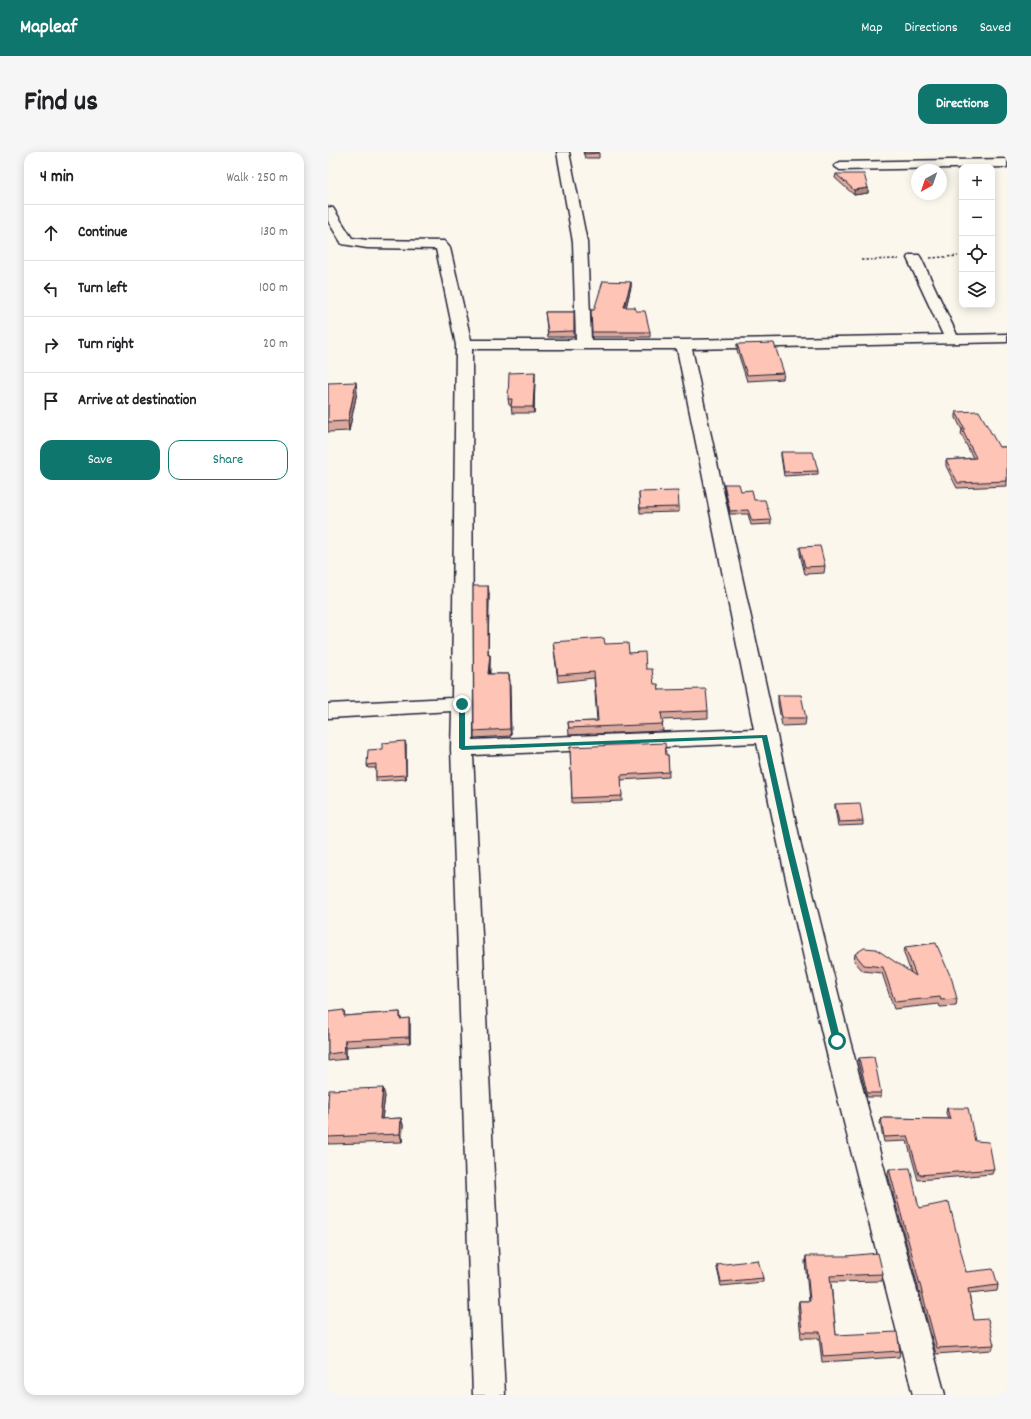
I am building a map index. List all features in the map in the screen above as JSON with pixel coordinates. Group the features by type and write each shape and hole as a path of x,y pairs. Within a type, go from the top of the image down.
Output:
{"street":[{"path":"563,152 580,242 584,344"},
{"path":"889,152 890,165"},
{"path":"1000,152 1007,160"},
{"path":"840,166 1007,163"},
{"path":"328,211 347,241 367,244 439,244 443,248 464,345 462,748 489,1395"},
{"path":"914,258 952,339"},
{"path":"464,345 584,344 684,346 1007,338"},
{"path":"684,346 789,845 835,1034 929,1395"},
{"path":"328,711 462,704"},
{"path":"462,748 765,736"}],"building":[{"path":"584,152 599,152 599,153 585,154"},
{"path":"836,174 864,174 868,188 854,190"},
{"path":"603,281 631,282 624,307 635,307 636,311 645,311 650,332 592,332 591,310 594,310"},
{"path":"545,312 574,312 574,331 548,332"},
{"path":"774,343 784,373 747,375 737,344"},
{"path":"535,372 533,407 511,407 512,399 508,399 509,373"},
{"path":"356,382 348,421 328,422 328,383"},
{"path":"979,411 999,447 1007,447 1007,481 958,483 946,460 976,458 962,429 965,429 956,412"},
{"path":"781,452 813,452 818,471 784,472"},
{"path":"724,484 739,484 741,491 752,490 754,500 765,500 771,520 752,521 748,510 730,511"},
{"path":"678,491 679,507 640,508 639,492"},
{"path":"820,546 825,566 805,567 800,547"},
{"path":"473,586 488,586 488,655 490,655 488,674 509,674 510,729 474,731"},
{"path":"604,638 605,644 628,643 629,653 645,652 646,669 652,669 654,684 658,684 659,690 706,689 708,711 661,713 663,724 569,728 568,722 598,721 594,672 558,675 553,642"},
{"path":"778,695 801,695 806,718 782,718"},
{"path":"405,741 406,775 376,777 376,764 367,765 368,750 382,749 382,743"},
{"path":"665,743 666,755 668,755 669,772 621,775 622,796 572,798 570,747"},
{"path":"860,803 863,821 839,822 835,804"},
{"path":"936,943 952,980 957,999 941,1000 940,997 895,1002 883,967 864,965 855,954 864,948 876,949 916,976 905,947"},
{"path":"344,1010 344,1016 400,1012 400,1019 409,1018 409,1037 345,1040 344,1052 328,1054 328,1012"},
{"path":"874,1057 881,1093 867,1093 859,1058"},
{"path":"383,1088 380,1119 401,1118 400,1134 328,1137 329,1090"},
{"path":"947,1108 968,1108 975,1141 989,1142 994,1169 919,1175 908,1136 884,1137 881,1118 950,1119"},
{"path":"910,1168 919,1208 949,1202 966,1272 993,1269 998,1285 968,1289 974,1320 988,1319 994,1345 937,1348 889,1169"},
{"path":"878,1253 883,1274 830,1276 836,1335 897,1332 900,1351 823,1356 820,1332 802,1332 799,1301 810,1301 806,1256 846,1256"},
{"path":"758,1260 763,1278 721,1282 717,1265"}],"route":[{"path":"462,704 462,748 765,736 789,845 837,1041"}]}
